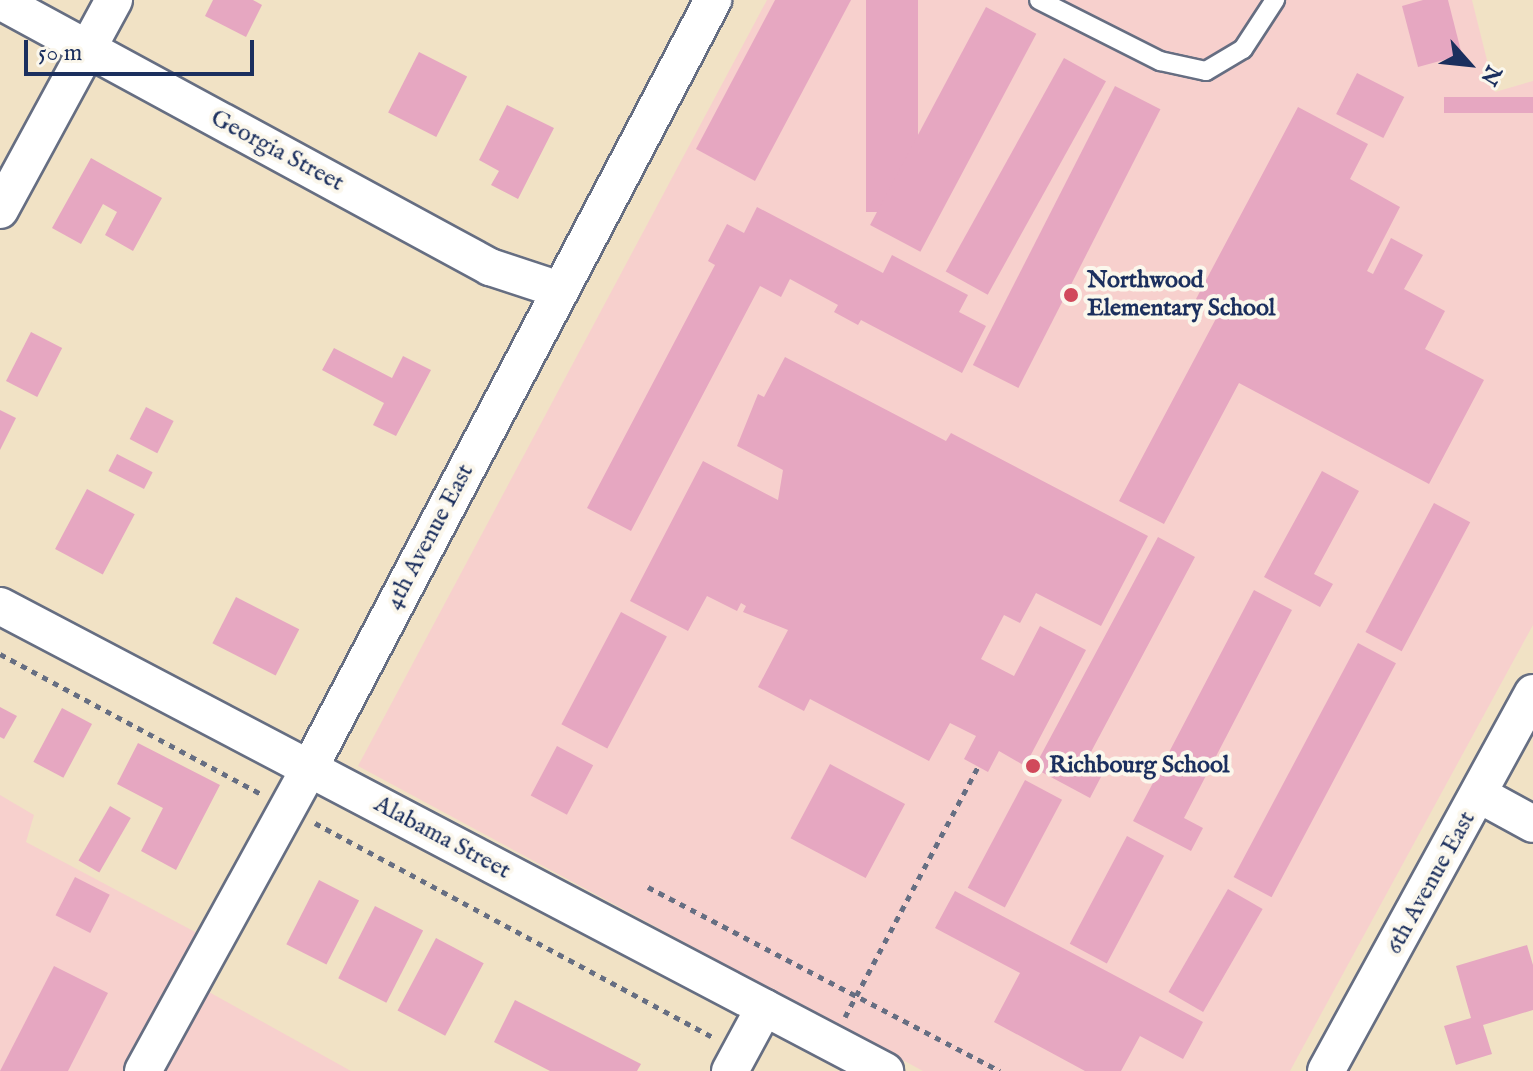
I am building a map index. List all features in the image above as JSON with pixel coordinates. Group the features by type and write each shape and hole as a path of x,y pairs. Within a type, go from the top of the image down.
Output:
{"street":[{"path":"0,210 114,0"},
{"name":"4th Avenue East","path":"143,1071 309,769 713,0"},
{"name":"Georgia Street","path":"0,1 490,267 560,290"},
{"name":"Alabama Street","path":"0,606 885,1071"},
{"name":"6th Avenue East","path":"1326,1071 1480,795 1533,693"},
{"path":"1480,795 1533,824"},
{"path":"735,1062 764,1008"}],"lane":[{"path":"1039,0 1160,61 1206,71 1243,49 1275,0"}],"path":[{"path":"0,654 288,808 735,1062"},
{"path":"831,1043 978,767"},
{"path":"648,887 1000,1071"}],"shaded area":[{"name":"Northwood Elementary School","path":"767,0 1472,0 1495,92 1533,81 1533,625 1290,1071 923,1071 358,766"},
{"path":"0,795 34,815 26,842 199,934 123,1071 0,1071"},
{"path":"209,992 351,1071 164,1071"}],"building":[{"path":"213,0 253,0 262,5 246,37 205,16"},
{"path":"775,0 851,0 755,181 696,149"},
{"path":"866,0 918,0 918,212 866,212"},
{"path":"1423,0 1448,0 1462,55 1418,67 1402,6"},
{"path":"986,7 1036,34 920,252 870,225"},
{"path":"419,52 467,77 436,137 388,113"},
{"path":"1064,58 1106,81 988,295 946,271"},
{"path":"1357,73 1404,97 1383,138 1336,114"},
{"path":"1115,86 1160,109 1018,388 973,365"},
{"path":"1444,97 1533,97 1533,113 1444,113"},
{"path":"507,105 554,128 518,199 491,185 499,171 479,160"},
{"path":"1298,107 1368,144 1350,179 1400,207 1367,271 1373,274 1391,238 1423,255 1404,289 1445,311 1425,349 1484,380 1429,484 1239,383 1164,524 1119,501 1220,311 1196,299"},
{"path":"91,158 162,198 133,251 105,235 117,212 103,204 81,244 52,228"},
{"path":"757,207 883,273 892,255 968,295 959,312 986,326 962,373 861,320 858,325 834,312 838,305 790,279 781,297 760,286 631,531 587,508 715,265 708,261 727,224 744,233"},
{"path":"31,332 62,348 37,397 6,381"},
{"path":"334,348 392,378 403,356 431,370 396,436 373,425 384,403 322,370"},
{"path":"785,357 946,441 951,433 1148,536 1101,626 1036,593 1020,623 1004,615 981,659 1014,676 1040,626 1086,650 1025,766 999,751 988,772 964,759 976,736 950,723 929,761 810,699 804,711 758,687 788,630 743,612 746,606 741,603 737,611 707,596 688,631 630,601 703,461 778,500 783,470 737,446 758,394 764,397"},
{"path":"146,407 174,421 157,453 130,439"},
{"path":"0,410 16,418 0,450"},
{"path":"117,454 153,472 144,489 108,471"},
{"path":"1322,471 1359,491 1314,574 1333,584 1320,607 1264,577"},
{"path":"87,489 135,514 103,574 55,549"},
{"path":"1434,503 1470,522 1402,651 1365,632"},
{"path":"1158,537 1195,557 1084,765 1102,775 1090,798 1034,768"},
{"path":"1254,590 1292,610 1184,818 1203,828 1191,851 1133,821"},
{"path":"236,597 299,629 276,676 212,643"},
{"path":"621,612 667,636 607,749 561,724"},
{"path":"1358,643 1396,663 1272,897 1234,877"},
{"path":"0,707 17,716 4,739 0,737"},
{"path":"62,708 92,724 63,778 33,762"},
{"path":"138,743 220,785 176,870 141,851 163,808 117,784"},
{"path":"557,746 593,765 567,815 531,795"},
{"path":"830,764 905,804 866,878 791,838"},
{"path":"1025,780 1062,800 1005,907 968,888"},
{"path":"110,806 131,818 99,873 78,861"},
{"path":"1127,836 1164,856 1107,963 1070,944"},
{"path":"75,877 110,895 90,933 55,915"},
{"path":"319,880 359,900 326,965 286,944"},
{"path":"1228,889 1263,909 1203,1012 1168,992"},
{"path":"955,891 1203,1022 1183,1059 1140,1036 1121,1071 1085,1071 994,1022 1020,973 935,928"},
{"path":"375,906 423,931 386,1003 338,978"},
{"path":"436,938 484,963 445,1036 398,1010"},
{"path":"1527,945 1533,965 1533,1010 1483,1025 1492,1054 1456,1065 1444,1026 1471,1018 1456,966"},
{"path":"54,966 108,993 68,1071 0,1071"},
{"path":"515,1000 641,1064 637,1071 550,1071 494,1042"}],"place":[{"name":"Northwood Elementary School","path":"1071,295"},
{"name":"Richbourg School","path":"1033,766"}]}
